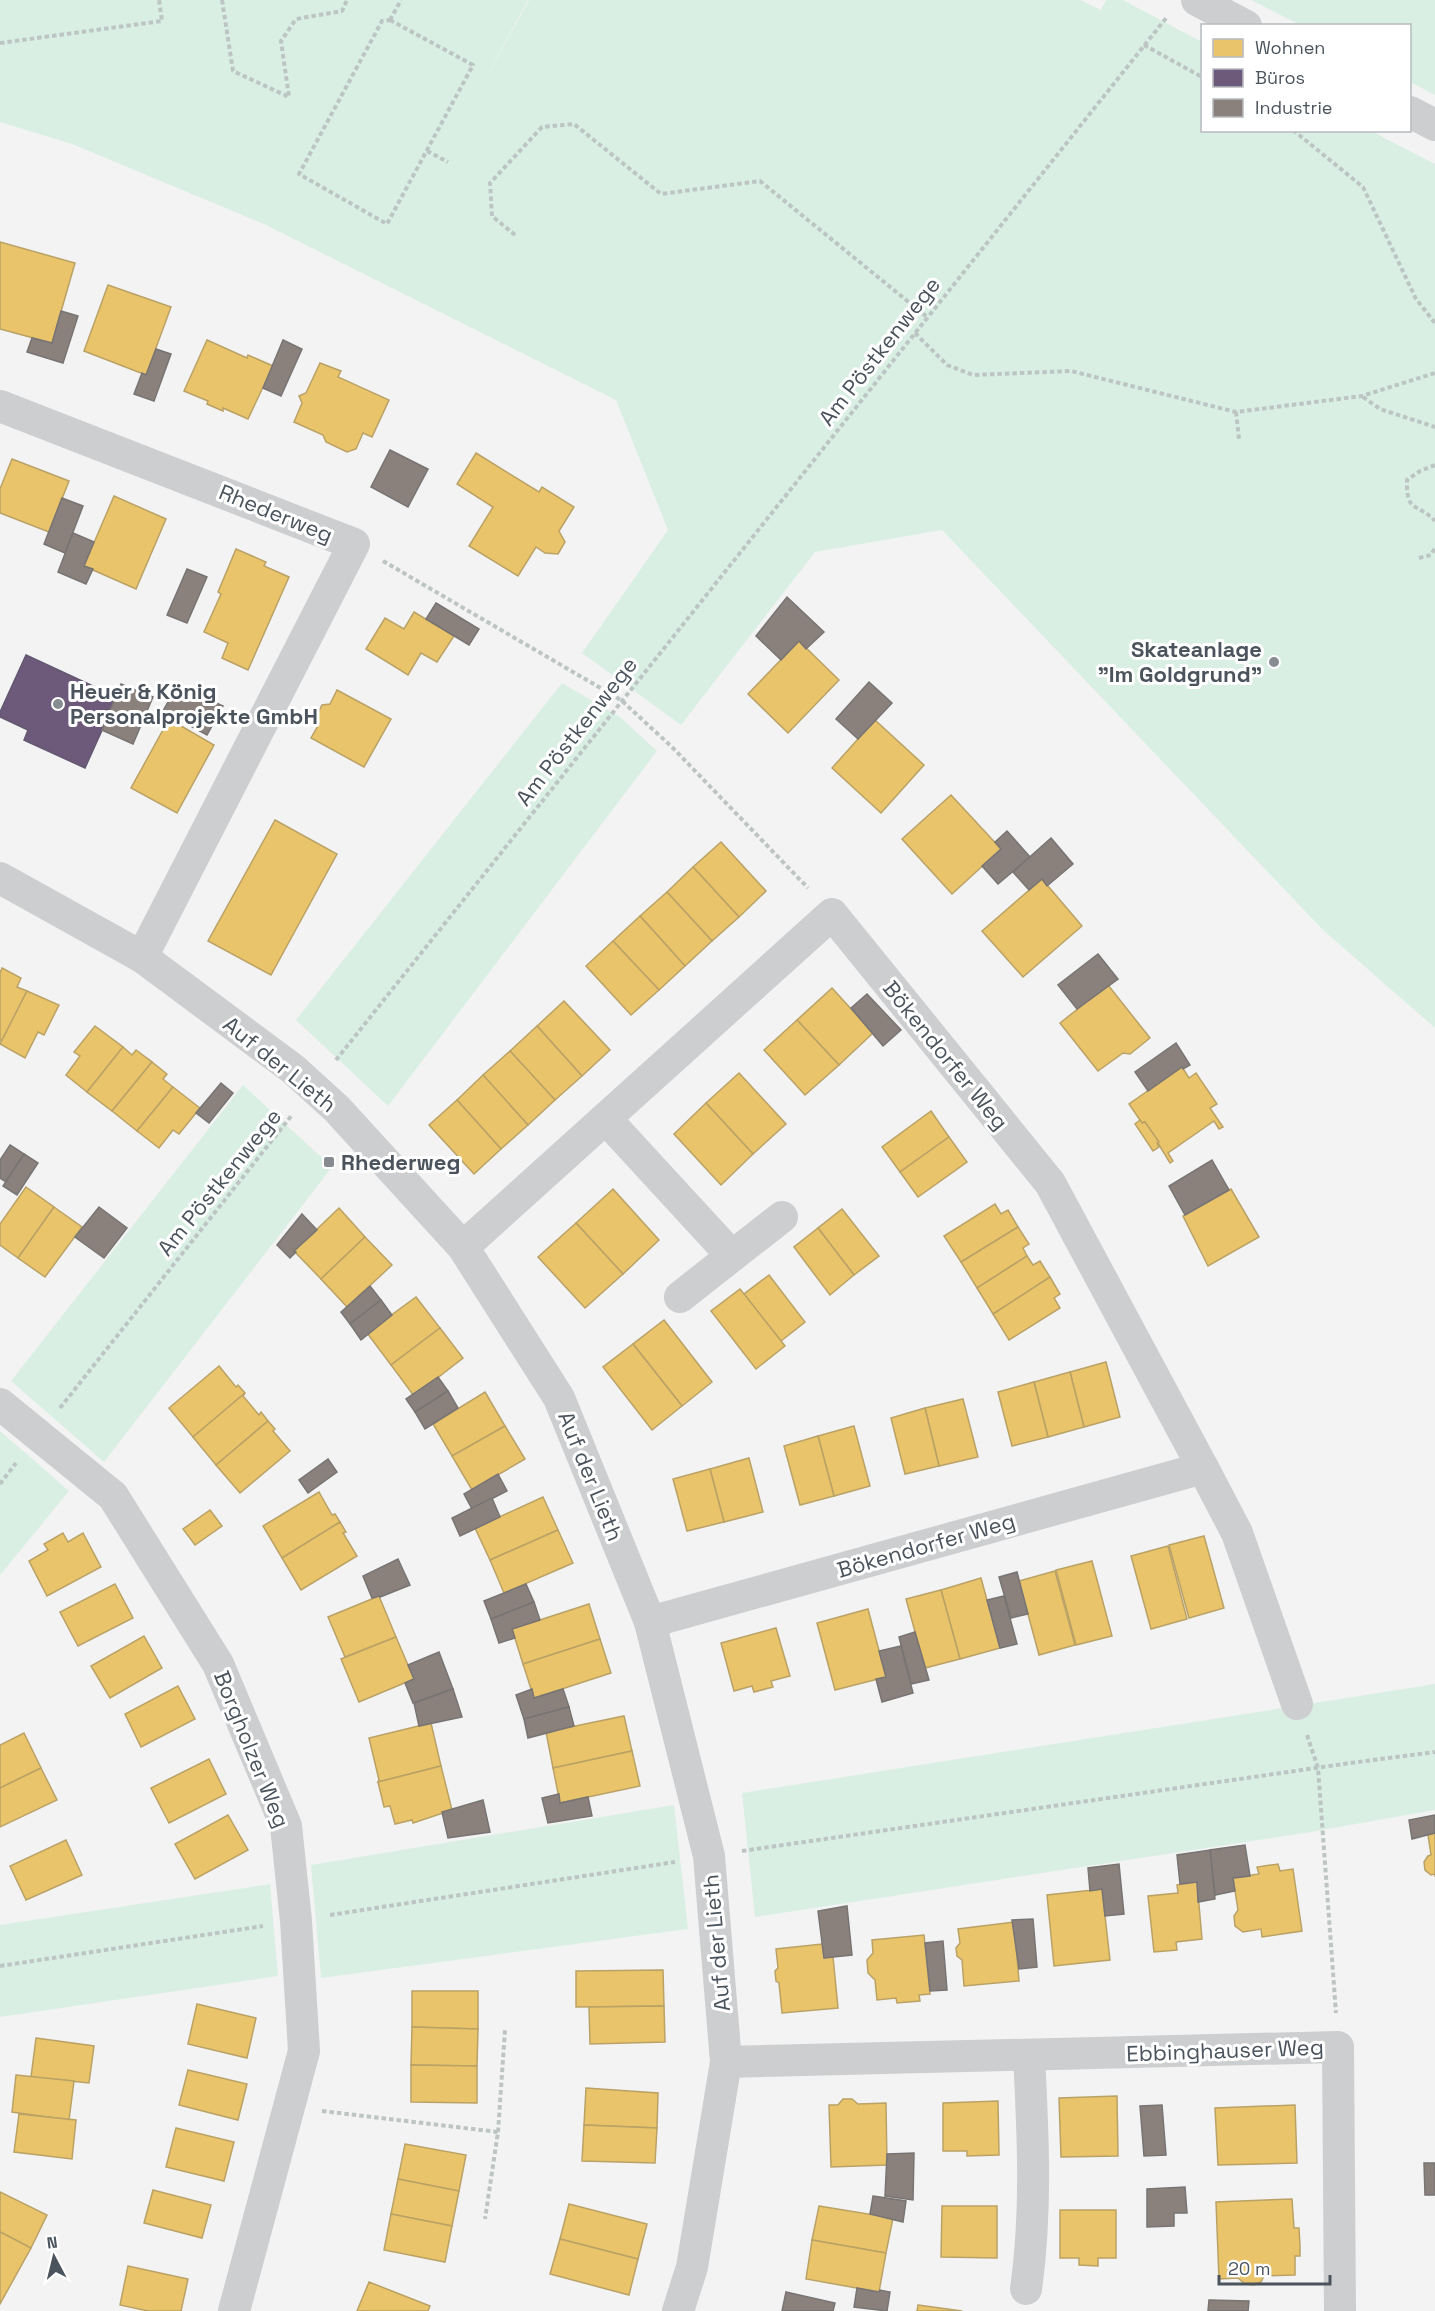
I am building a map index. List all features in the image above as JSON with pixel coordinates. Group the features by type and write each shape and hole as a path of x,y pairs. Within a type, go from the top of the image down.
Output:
{"street":[{"path":"1185,4 1240,24"},
{"path":"1411,113 1435,125"},
{"name":"Rhederweg","path":"0,406 354,544 142,957"},
{"name":"Auf der Lieth","path":"0,878 142,957 293,1069 315,1088 463,1247 559,1398 650,1622 709,1856 726,2062 692,2267 678,2311"},
{"path":"463,1247 832,914"},
{"name":"Bökendorfer Weg","path":"832,914 1050,1184 1237,1533 1297,1704"},
{"path":"606,1119 732,1256"},
{"path":"680,1298 782,1217"},
{"name":"Borgholzer Weg","path":"0,1404 113,1496 218,1664 286,1826 296,1921 304,2051 234,2311"},
{"name":"Bökendorfer Weg","path":"650,1622 1203,1468"},
{"name":"Ebbinghauser Weg","path":"726,2062 1338,2047 1340,2311"},
{"path":"1026,2289 1030,2263 1035,2162 1029,2055"}],"path":[{"path":"0,43 162,21 159,0"},
{"path":"222,0 233,72 289,96 281,41 296,19 342,11 347,0"},
{"path":"390,20 401,0"},
{"name":"Am Pöstkenwege","path":"0,1484 1144,45 1185,4"},
{"path":"390,20 473,65 427,151 387,224 299,174 382,21 390,20"},
{"path":"1144,45 1201,76"},
{"path":"515,235 492,216 490,183 542,127 574,124 661,194 760,181 927,317"},
{"path":"1295,132 1363,187 1416,298 1435,323"},
{"path":"427,151 448,162"},
{"path":"915,333 947,365 974,375 1071,372 1236,412 1362,396 1435,373"},
{"path":"1362,396 1380,409 1435,427"},
{"path":"1236,412 1239,439"},
{"path":"1435,465 1407,480 1407,495 1413,507 1435,520"},
{"path":"354,544 621,700 672,747 832,914"},
{"path":"1419,558 1433,555 1435,548"},
{"path":"1297,1704 1318,1768 1338,2047"},
{"path":"0,1966 709,1856 1435,1752"},
{"path":"485,2219 498,2132 505,2030"},
{"path":"289,2107 498,2132"}],"green space":[{"path":"0,0 528,0 476,96 529,0 1080,0 1101,10 1106,0 1123,0 1201,41 1201,132 1373,132 1435,164 1435,1028 1323,930 942,530 815,552 681,725 582,653 668,530 616,400 264,224 72,144 0,122"},
{"path":"1251,0 1435,0 1435,95 1411,83 1411,24 1298,24"},
{"path":"562,683 620,717 657,751 388,1106 296,1020"},
{"path":"243,1085 332,1167 104,1462 11,1381"},
{"path":"0,1431 69,1491 0,1575"},
{"path":"1435,1684 1435,1810 1311,1832 755,1917 742,1793"},
{"path":"674,1805 688,1929 321,1978 311,1865"},
{"path":"270,1884 278,1976 0,2017 0,1925"}],"building: Wohnen":[{"path":"0,242 75,263 52,343 0,329"},
{"path":"108,285 171,307 146,375 84,351"},
{"path":"207,340 247,358 248,355 273,366 248,419 207,404 208,401 184,391"},
{"path":"320,363 341,371 338,377 389,400 372,437 363,433 356,449 347,452 326,442 323,435 294,422 302,403 299,396 306,393"},
{"path":"476,453 539,492 542,487 574,507 559,531 565,542 558,554 545,553 536,547 518,576 469,546 493,507 457,484"},
{"path":"12,459 69,481 49,532 0,513 0,489"},
{"path":"114,496 166,519 136,589 84,566"},
{"path":"236,549 266,562 264,566 289,577 248,670 222,658 228,643 204,632 221,594 218,592"},
{"path":"414,612 454,636 437,662 421,653 408,675 366,649 385,618 404,629"},
{"path":"799,641 839,680 788,733 748,694"},
{"path":"337,690 391,719 364,767 311,738 319,724 316,717 322,705 330,704"},
{"path":"169,719 214,745 177,813 131,788"},
{"path":"875,720 924,765 881,813 832,768"},
{"path":"951,795 1001,849 952,894 902,839"},
{"path":"275,820 337,854 271,975 208,941"},
{"path":"721,842 766,891 739,917 693,867"},
{"path":"693,867 739,917 712,941 667,892"},
{"path":"1042,879 1082,926 1023,977 982,931"},
{"path":"667,892 712,941 685,966 640,916"},
{"path":"640,916 685,966 659,990 613,941"},
{"path":"613,941 659,990 631,1015 586,966"},
{"path":"2,968 21,978 17,987 27,991 2,1041 0,1040 0,973"},
{"path":"1108,985 1150,1038 1130,1054 1123,1053 1098,1071 1060,1023"},
{"path":"832,988 873,1033 839,1065 797,1020"},
{"path":"27,991 59,1005 44,1035 38,1032 25,1058 0,1044"},
{"path":"564,1001 610,1050 582,1076 537,1026"},
{"path":"797,1020 839,1065 805,1095 764,1050"},
{"path":"95,1026 123,1047 87,1092 66,1075 80,1056 74,1052"},
{"path":"537,1026 582,1076 555,1100 510,1051"},
{"path":"123,1047 132,1055 136,1050 152,1062 112,1111 87,1092"},
{"path":"510,1051 555,1100 528,1125 483,1075"},
{"path":"152,1062 167,1074 163,1079 173,1087 137,1131 112,1111"},
{"path":"1182,1067 1189,1078 1196,1073 1217,1104 1210,1108 1223,1127 1219,1129 1214,1121 1168,1153 1173,1161 1170,1163 1145,1122 1142,1123 1129,1104"},
{"path":"739,1073 786,1124 753,1154 706,1103"},
{"path":"483,1075 528,1125 501,1149 457,1100"},
{"path":"173,1087 200,1108 179,1134 173,1130 159,1148 137,1131"},
{"path":"457,1100 501,1149 474,1174 429,1125"},
{"path":"706,1103 753,1154 721,1185 674,1134"},
{"path":"931,1111 949,1137 900,1172 882,1147"},
{"path":"1140,1120 1142,1123 1145,1122 1159,1142 1157,1143 1159,1147 1153,1151 1135,1124"},
{"path":"949,1137 967,1162 918,1197 900,1172"},
{"path":"26,1187 54,1207 18,1258 0,1245 0,1224"},
{"path":"613,1189 659,1240 623,1274 576,1223"},
{"path":"1231,1189 1259,1237 1208,1266 1183,1216"},
{"path":"995,1204 1001,1214 1008,1210 1018,1227 961,1262 944,1236"},
{"path":"54,1207 82,1227 45,1277 18,1258"},
{"path":"339,1208 365,1237 321,1279 294,1251"},
{"path":"842,1209 879,1256 854,1275 818,1228"},
{"path":"576,1223 623,1274 585,1308 538,1257"},
{"path":"1018,1227 1029,1244 1023,1248 1027,1256 977,1288 961,1262"},
{"path":"818,1228 854,1275 830,1295 794,1247"},
{"path":"365,1237 392,1265 347,1307 321,1279"},
{"path":"1027,1256 1033,1265 1040,1261 1050,1277 993,1314 977,1288"},
{"path":"769,1275 805,1322 781,1341 744,1294"},
{"path":"1050,1277 1060,1294 1054,1298 1060,1308 1009,1340 993,1314"},
{"path":"740,1289 785,1346 756,1369 711,1311"},
{"path":"416,1297 440,1328 391,1365 367,1333"},
{"path":"664,1320 712,1382 682,1406 633,1344"},
{"path":"440,1328 463,1358 414,1396 391,1365"},
{"path":"633,1344 682,1406 652,1430 603,1367"},
{"path":"1106,1362 1120,1417 1084,1427 1070,1372"},
{"path":"219,1366 236,1387 238,1385 245,1393 193,1437 169,1408"},
{"path":"1070,1372 1084,1427 1048,1437 1034,1382"},
{"path":"1034,1382 1048,1437 1012,1446 998,1392"},
{"path":"485,1392 505,1426 452,1456 433,1424"},
{"path":"245,1393 243,1396 259,1415 261,1412 268,1421 216,1465 193,1437"},
{"path":"963,1399 978,1457 939,1466 925,1408"},
{"path":"925,1408 939,1466 905,1474 891,1418"},
{"path":"268,1421 275,1429 273,1431 290,1451 240,1493 216,1465"},
{"path":"505,1426 525,1459 472,1490 452,1456"},
{"path":"854,1426 870,1486 834,1496 818,1436"},
{"path":"818,1436 834,1496 800,1505 784,1446"},
{"path":"749,1458 763,1512 724,1522 710,1469"},
{"path":"710,1469 724,1522 687,1531 673,1479"},
{"path":"319,1492 332,1515 335,1514 340,1522 282,1558 263,1526"},
{"path":"543,1497 558,1530 490,1560 475,1528"},
{"path":"210,1510 222,1526 195,1545 183,1529"},
{"path":"340,1522 346,1532 343,1533 357,1556 301,1590 282,1558"},
{"path":"558,1530 573,1563 504,1593 490,1560"},
{"path":"63,1533 68,1542 83,1533 101,1567 47,1596 29,1561 48,1550 44,1544"},
{"path":"1204,1536 1224,1608 1189,1618 1169,1545"},
{"path":"1168,1546 1187,1619 1151,1629 1131,1556"},
{"path":"1092,1561 1112,1636 1076,1645 1056,1570"},
{"path":"1055,1571 1075,1645 1039,1655 1019,1581"},
{"path":"981,1578 1000,1648 960,1659 941,1590"},
{"path":"115,1584 133,1618 78,1646 60,1612"},
{"path":"941,1590 960,1659 925,1668 906,1599"},
{"path":"379,1596 396,1637 345,1657 328,1617"},
{"path":"589,1604 600,1639 523,1664 512,1629"},
{"path":"868,1609 886,1677 835,1690 817,1623"},
{"path":"776,1628 790,1676 771,1681 773,1687 754,1692 752,1686 734,1691 721,1643"},
{"path":"144,1636 162,1668 110,1698 91,1666"},
{"path":"396,1637 414,1679 359,1702 341,1659"},
{"path":"600,1639 611,1673 534,1698 523,1664"},
{"path":"178,1686 195,1719 141,1747 125,1714"},
{"path":"624,1716 632,1751 553,1768 546,1732"},
{"path":"431,1723 441,1766 378,1782 369,1738"},
{"path":"24,1733 41,1768 0,1788 0,1745"},
{"path":"632,1751 640,1786 560,1803 553,1768"},
{"path":"209,1759 226,1794 169,1823 151,1788"},
{"path":"441,1766 452,1810 413,1823 412,1820 395,1824 390,1806 384,1807 378,1782"},
{"path":"41,1768 57,1800 0,1827 0,1788"},
{"path":"228,1815 248,1850 195,1879 175,1844"},
{"path":"1435,1833 1435,1874 1431,1875 1425,1870 1424,1862 1431,1855 1428,1835"},
{"path":"66,1840 82,1875 26,1900 10,1866"},
{"path":"1278,1864 1280,1871 1293,1869 1302,1931 1262,1937 1261,1929 1243,1932 1235,1926 1234,1916 1238,1910 1233,1878 1259,1874 1257,1867"},
{"path":"1197,1882 1202,1939 1176,1942 1177,1950 1154,1952 1148,1896 1178,1893 1177,1885"},
{"path":"1102,1889 1110,1960 1054,1966 1047,1895"},
{"path":"1014,1922 1019,1981 964,1986 962,1960 957,1956 956,1948 960,1943 958,1929"},
{"path":"924,1935 930,1994 919,1995 920,2001 897,2003 896,1998 877,2000 875,1980 868,1973 867,1960 873,1953 872,1940"},
{"path":"822,1944 824,1958 833,1957 838,2008 782,2013 779,1983 776,1981 775,1971 778,1968 776,1949"},
{"path":"663,1970 664,2006 576,2007 576,1971"},
{"path":"412,1991 478,1991 478,2029 412,2027"},
{"path":"197,2004 256,2018 247,2058 188,2044"},
{"path":"664,2006 665,2042 590,2044 589,2007"},
{"path":"412,2027 478,2029 477,2066 411,2065"},
{"path":"36,2038 94,2046 89,2083 31,2077"},
{"path":"411,2065 477,2066 477,2103 411,2102"},
{"path":"188,2070 247,2084 238,2120 179,2105"},
{"path":"16,2075 74,2081 69,2120 12,2112"},
{"path":"586,2088 658,2093 657,2128 584,2125"},
{"path":"1117,2096 1118,2156 1061,2157 1059,2098"},
{"path":"843,2099 852,2099 858,2104 886,2103 887,2165 831,2167 829,2105 838,2105"},
{"path":"998,2101 999,2155 967,2156 967,2151 943,2151 943,2103"},
{"path":"1295,2105 1297,2163 1218,2165 1215,2108"},
{"path":"19,2114 76,2120 72,2159 14,2152"},
{"path":"584,2125 657,2128 655,2163 582,2161"},
{"path":"176,2128 234,2142 224,2181 166,2167"},
{"path":"405,2144 466,2155 459,2191 398,2179"},
{"path":"398,2179 459,2191 452,2226 391,2214"},
{"path":"153,2190 211,2205 202,2238 144,2223"},
{"path":"0,2192 47,2215 31,2248 0,2232"},
{"path":"1292,2199 1294,2228 1299,2228 1300,2246 1300,2256 1295,2256 1295,2275 1264,2276 1261,2282 1254,2285 1245,2284 1238,2278 1219,2279 1216,2202"},
{"path":"569,2204 647,2224 638,2259 560,2239"},
{"path":"819,2206 893,2218 886,2253 812,2240"},
{"path":"942,2206 997,2206 997,2258 941,2257"},
{"path":"1060,2210 1116,2210 1116,2258 1098,2258 1098,2266 1079,2265 1079,2258 1060,2258"},
{"path":"391,2214 452,2226 445,2262 384,2250"},
{"path":"0,2232 31,2248 0,2304"},
{"path":"560,2239 638,2259 629,2295 550,2274"},
{"path":"812,2240 886,2253 879,2292 806,2279"},
{"path":"128,2266 188,2279 181,2311 148,2311 120,2305"},
{"path":"369,2282 430,2306 428,2311 357,2311"},
{"path":"918,2305 962,2311 917,2311"}],"building: Büros":[{"name":"Heuer & König Personalprojekte GmbH","path":"26,655 117,697 85,768 24,740 28,730 0,717 0,712"}],"building: Industrie":[{"path":"61,311 78,316 63,363 27,352 32,338 52,343"},
{"path":"283,340 302,349 281,396 263,388"},
{"path":"156,349 171,354 154,401 134,394 142,373 146,375"},
{"path":"390,450 428,469 408,507 371,487"},
{"path":"62,498 83,506 65,553 44,544"},
{"path":"73,533 94,542 84,566 93,569 86,584 58,572"},
{"path":"187,569 207,577 187,623 167,615"},
{"path":"787,597 824,632 806,649 799,641 781,660 756,636"},
{"path":"436,603 479,629 469,645 426,619"},
{"path":"869,682 892,703 858,739 836,719"},
{"path":"121,684 153,697 133,744 102,730"},
{"path":"178,684 223,706 207,735 163,711"},
{"path":"1007,831 1030,857 998,884 982,866 1001,849 995,842"},
{"path":"1051,838 1073,864 1047,886 1042,879 1029,890 1013,872"},
{"path":"1098,954 1118,979 1077,1009 1058,985"},
{"path":"867,994 901,1030 883,1046 851,1008"},
{"path":"1176,1043 1190,1065 1183,1069 1182,1067 1148,1091 1135,1072"},
{"path":"221,1083 233,1093 209,1123 196,1113"},
{"path":"10,1145 24,1154 6,1182 0,1178 0,1160"},
{"path":"24,1154 38,1163 17,1195 3,1186"},
{"path":"1212,1160 1229,1190 1185,1215 1169,1186"},
{"path":"99,1207 127,1228 104,1258 75,1237"},
{"path":"302,1214 317,1230 294,1251 296,1252 290,1258 277,1245"},
{"path":"370,1286 381,1300 350,1324 341,1312"},
{"path":"381,1300 392,1315 361,1340 350,1324"},
{"path":"438,1377 448,1391 415,1412 406,1399"},
{"path":"448,1391 458,1408 425,1429 415,1412"},
{"path":"328,1459 337,1472 308,1493 299,1480"},
{"path":"498,1474 507,1491 472,1509 464,1494"},
{"path":"492,1498 500,1517 460,1536 452,1518"},
{"path":"398,1559 410,1585 372,1598 363,1576"},
{"path":"1017,1572 1028,1614 1011,1618 999,1577"},
{"path":"526,1584 534,1602 491,1619 484,1601"},
{"path":"1004,1596 1017,1644 1000,1648 987,1600"},
{"path":"534,1602 540,1620 512,1629 515,1638 499,1643 491,1619"},
{"path":"915,1632 929,1680 911,1684 899,1637"},
{"path":"901,1646 913,1693 882,1702 876,1679 886,1677 879,1651"},
{"path":"439,1652 453,1689 413,1703 405,1683 414,1679 408,1665"},
{"path":"453,1689 462,1717 419,1726 414,1703"},
{"path":"532,1689 534,1698 563,1689 569,1707 524,1719 516,1695"},
{"path":"569,1707 574,1726 528,1738 524,1719"},
{"path":"559,1794 560,1803 588,1797 592,1816 548,1823 542,1798"},
{"path":"483,1800 490,1832 448,1838 442,1812"},
{"path":"1435,1815 1435,1833 1412,1839 1409,1820"},
{"path":"1245,1845 1250,1876 1233,1878 1235,1891 1215,1895 1210,1850"},
{"path":"1210,1850 1215,1899 1198,1902 1197,1882 1180,1884 1177,1855"},
{"path":"1119,1864 1124,1914 1105,1916 1102,1889 1090,1891 1088,1868"},
{"path":"847,1906 852,1955 824,1958 818,1911"},
{"path":"1033,1919 1037,1967 1019,1969 1012,1920"},
{"path":"943,1941 947,1990 930,1991 925,1943"},
{"path":"1162,2105 1166,2155 1144,2156 1140,2106"},
{"path":"914,2153 913,2200 885,2196 887,2154"},
{"path":"1424,2163 1435,2163 1435,2195 1425,2195"},
{"path":"1185,2187 1187,2213 1174,2213 1174,2226 1147,2227 1147,2189"},
{"path":"873,2196 906,2201 903,2222 870,2214"},
{"path":"857,2288 890,2292 887,2311 854,2307"},
{"path":"786,2292 835,2303 833,2311 782,2311"},
{"path":"1209,2300 1249,2301 1248,2311 1208,2311"}],"place":[{"name":"Skateanlage \"Im Goldgrund\"","path":"1274,662"},
{"name":"Heuer & König Personalprojekte GmbH","path":"58,704"},
{"name":"Rhederweg","path":"329,1162"}]}
